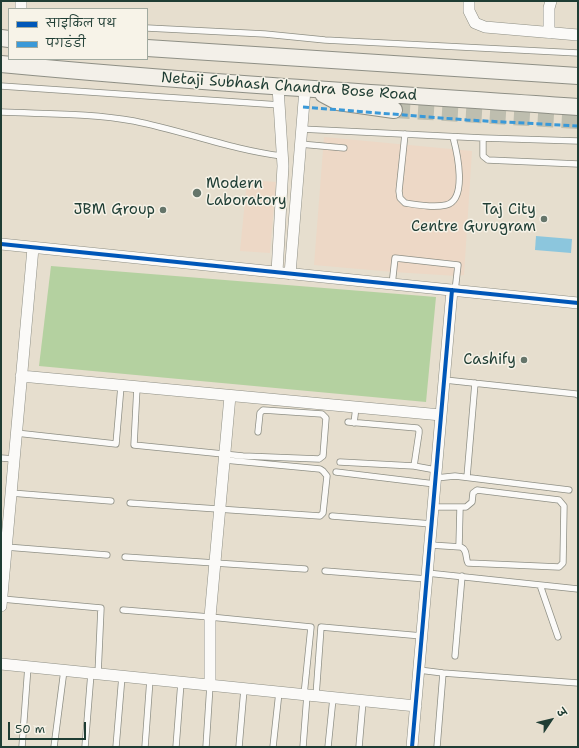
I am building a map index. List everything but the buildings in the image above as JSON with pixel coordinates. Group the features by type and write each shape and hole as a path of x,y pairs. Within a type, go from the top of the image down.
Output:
{"main road":[{"name":"Netaji Subhash Chandra Bose Road","path":"148,48 578,76"},
{"name":"Netaji Subhash Chandra Bose Road","path":"1,64 116,75 309,90 578,107"},
{"path":"309,90 338,102 394,110"}],"street":[{"path":"469,1 469,11 475,23 485,27 578,35"},
{"path":"549,33 549,8 551,1"},
{"path":"276,272 282,156 278,87"},
{"path":"290,274 301,129 309,90"},
{"path":"1,244 578,303"},
{"path":"1,602 32,248"},
{"path":"412,747 441,415 454,290"},
{"path":"21,376 441,415"},
{"path":"210,685 210,617 230,396"},
{"path":"1,664 416,706"}],"lane":[{"path":"148,28 265,34 325,40 578,53"},
{"path":"1,86 280,105"},
{"path":"1,112 78,115 133,121 250,152 282,156"},
{"path":"301,129 453,137 578,141"},
{"path":"405,134 399,191 400,198 405,203 433,207 447,205 454,199 459,184 460,168 453,137"},
{"path":"483,138 483,156 488,160 578,164"},
{"path":"300,144 344,148"},
{"path":"392,285 394,258 458,264 454,290"},
{"path":"445,380 578,395"},
{"path":"467,477 475,384"},
{"path":"16,433 116,444 121,386"},
{"path":"130,503 320,516 323,513 327,476 320,469 134,445 137,387"},
{"path":"354,423 356,407"},
{"path":"225,457 256,456 322,458 326,418 322,414 265,410 260,413 258,432"},
{"path":"348,422 417,428 420,433 414,466"},
{"path":"256,456 257,449"},
{"path":"1,458 14,460"},
{"path":"340,462 414,466 436,477"},
{"path":"336,472 436,477 455,476 569,490"},
{"path":"430,546 463,548 468,564 559,567 562,563 564,506 559,500 477,490 473,493 472,502 469,506 460,508 433,507"},
{"path":"11,493 111,501"},
{"path":"458,547 460,508"},
{"path":"332,516 432,524"},
{"path":"6,547 107,555"},
{"path":"125,557 305,569"},
{"path":"325,571 427,576 462,576 578,589"},
{"path":"455,656 462,576"},
{"path":"540,584 558,637"},
{"path":"1,602 101,608 95,673 85,747"},
{"path":"123,610 311,627 309,695"},
{"path":"303,747 309,695 321,627 422,636"},
{"path":"22,747 28,666"},
{"path":"54,747 64,670"},
{"path":"419,670 578,683"},
{"path":"437,747 443,673"},
{"path":"116,747 122,676"},
{"path":"145,747 150,679"},
{"path":"176,747 181,682"},
{"path":"206,747 210,685"},
{"path":"239,747 244,689"},
{"path":"274,747 279,692"},
{"path":"328,747 333,698"},
{"path":"359,747 363,701"}],"shaded area":[{"path":"324,137 472,151 464,275 457,276 393,272 314,265"},
{"path":"247,180 276,182 270,253 240,251"}],"green space":[{"path":"51,266 436,297 426,402 39,366"}],"water":[{"path":"536,236 572,239 571,253 535,250"}],"tunnel":[{"path":"394,110 578,121"}],"marked path":[{"path":"303,107 467,120 578,126"}],"cycle path":[{"path":"1,244 578,303"},
{"path":"412,747 452,290"}],"place":[{"name":"Modern Laboratory","path":"197,193"},
{"name":"JBM Group","path":"163,210"},
{"name":"Taj City Centre Gurugram","path":"544,219"},
{"name":"Cashify","path":"524,360"}]}
